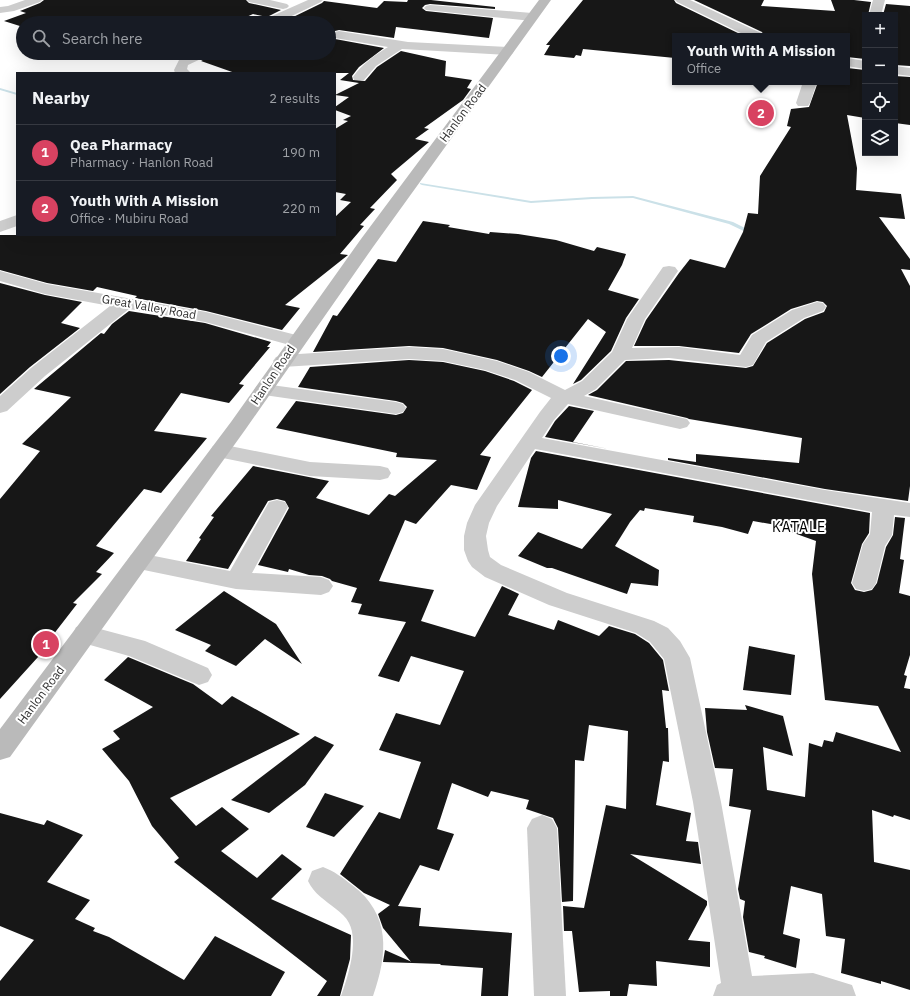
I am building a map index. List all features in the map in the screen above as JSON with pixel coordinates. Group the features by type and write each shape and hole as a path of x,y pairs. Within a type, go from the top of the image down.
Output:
{"main road":[{"name":"Hanlon Road","path":"0,749 220,451 297,341 545,0"}],"street":[{"path":"0,10 10,9 36,0"},
{"path":"253,0 283,6"},
{"path":"282,16 317,0"},
{"path":"681,0 751,33"},
{"path":"876,12 879,0"},
{"path":"430,8 532,17"},
{"path":"339,35 398,45 508,51"},
{"path":"359,77 372,63 398,45"},
{"path":"183,72 180,70 183,63 189,60"},
{"path":"850,62 862,64"},
{"path":"898,70 910,72"},
{"path":"803,103 809,85"},
{"path":"0,227 16,220"},
{"path":"669,271 636,319 620,354 589,385 560,401 547,416 486,505 478,523 475,536 476,550 480,561 494,571 558,599 645,627 659,635 671,648 678,666 707,802 734,995 813,989 840,996"},
{"name":"Great Valley Road","path":"0,276 45,289 206,317 297,341"},
{"path":"0,407 38,372 125,303"},
{"path":"620,354 694,354 746,361 759,339 798,314 817,307"},
{"path":"283,362 409,353 443,355 490,365 522,376 566,398 680,423"},
{"path":"264,390 396,408"},
{"path":"530,442 569,451 684,470 855,503 910,510"},
{"path":"220,451 310,469 380,473"},
{"path":"236,581 277,507"},
{"path":"864,583 874,544 881,535 884,507"},
{"path":"139,561 236,581 321,586"},
{"path":"85,634 136,648 199,675"},
{"path":"542,828 550,996"},
{"path":"323,881 360,911 366,924 368,951 364,978 357,996"}],"building":[{"path":"44,0 246,0 249,3 281,10 269,16 253,14 249,16 18,16 26,13 20,11"},
{"path":"408,0 431,0 495,7 495,9 430,4 425,5 422,8 426,11 493,18 489,38 396,27 394,38 336,31 336,16 295,16 324,1 377,8 384,1 407,2"},
{"path":"583,0 674,0 676,3 738,33 672,33 672,58 583,49 581,56 576,55 574,58 544,55 550,45 546,45"},
{"path":"694,0 764,0 761,6 835,11 831,0 871,2 869,12 862,12 862,59 850,57 850,33 762,33"},
{"path":"886,4 910,6 910,66 898,65 898,12 884,12"},
{"path":"16,17 16,25 4,21"},
{"path":"336,39 384,48 359,67 352,76 353,80 365,81 377,67 401,51 446,61 445,76 472,80 467,88 471,89 463,100 424,128 429,129 415,139 429,142 391,174 397,180 370,208 375,209 360,225 364,226 340,254 348,255 285,305 300,308 282,330 206,311 135,298 137,296 97,287 93,291 47,283 0,270 0,235 336,236 336,216 351,202 340,200 346,194 336,192 336,128 348,121 343,120 351,116 336,110 336,106 349,97 336,94 359,83 340,80 349,73 232,72 201,61 336,60"},
{"path":"850,68 862,70 862,118 847,115 857,168 856,190 901,194 905,219 879,217 910,259 910,270 901,269 910,286 910,486 908,501 825,489 668,460 668,458 696,462 696,454 799,463 802,438 689,419 588,395 597,390 626,361 669,360 746,368 753,366 767,343 805,319 824,312 827,306 823,302 817,301 791,309 751,334 739,353 679,346 634,346 646,320 690,259 725,268 743,232 748,213 758,214 760,176 791,127 787,126 791,109 809,107 817,85 850,85"},
{"path":"898,76 910,77 910,125 898,123"},
{"path":"423,221 450,225 448,227 489,234 490,232 518,234 556,240 594,251 597,247 626,254 622,265 608,290 639,299 626,318 611,351 581,380 573,384 606,332 588,319 542,377 497,360 443,348 409,346 313,352 333,315 337,316 378,259 396,262"},
{"path":"0,283 45,295 82,302 61,323 80,328 30,367 0,394"},
{"path":"129,311 205,323 271,342 267,347 270,347 239,384 244,385 229,403 181,393 154,431 207,438 161,493 144,489 96,546 114,553 96,572 102,574 73,603 77,604 53,635 57,636 0,699 0,499 40,451 22,444 71,397 34,389 101,333 104,334 112,324"},
{"path":"409,360 443,362 485,371 514,381 532,390 480,455 491,457 477,490 451,485 416,524 405,520 379,581 434,590 421,621 475,637 502,586 519,594 508,615 554,630 558,620 599,636 609,626 635,634 649,643 663,660 669,691 662,690 666,728 668,728 669,762 663,761 656,805 691,813 686,841 698,842 701,864 630,854 707,901 707,905 688,940 710,942 710,967 656,961 657,986 629,984 627,996 610,996 610,991 579,992 572,931 564,931 563,906 584,908 606,805 626,809 628,731 589,725 584,761 575,760 573,901 562,902 558,828 553,818 526,809 529,800 491,791 488,797 452,783 437,829 454,834 439,871 420,865 398,906 421,908 419,926 512,933 508,996 481,996 483,968 412,963 383,928 378,914 390,905 364,893 340,874 379,812 400,819 421,762 379,750 396,713 440,725 464,671 411,656 399,682 378,676 406,622 358,614 362,604 351,602 357,588 332,581 322,576 309,575 289,569 288,572 258,565 289,508 285,501 277,499 268,501 228,569 186,561 201,539 199,538 214,517 211,516 253,466 329,481 316,498 369,515 389,494 395,496 437,460 396,457 397,453 276,428 296,401 396,415 403,413 407,407 403,403 396,401 298,387 310,367"},
{"path":"569,406 594,411 573,442 609,449 545,437 555,421"},
{"path":"536,451 870,513 869,533 862,544 851,583 855,590 864,592 872,590 877,583 886,547 893,535 895,517 905,518 900,559 904,560 899,593 910,596 910,655 904,675 907,676 904,688 910,689 910,820 894,815 893,817 872,810 874,862 910,870 910,990 881,981 881,984 841,973 845,939 826,936 822,894 791,886 783,934 800,939 796,968 764,958 765,956 749,952 743,917 745,901 740,899 738,889 751,810 729,806 733,769 715,768 707,732 705,708 747,710 745,705 783,716 793,756 763,747 767,790 805,797 809,743 822,747 824,740 833,742 836,732 901,752 878,706 825,700 812,574 816,541 791,532 793,528 753,521 748,534 722,527 693,522 694,516 645,508 644,511 640,510 630,522 615,546 659,570 658,586 631,583 627,594 552,568 547,568 518,556 538,532 582,549 612,514 558,500 558,509 518,507 531,458"},
{"path":"224,591 276,624 302,664 265,639 236,666 205,651 211,645 175,630"},
{"path":"749,646 795,655 791,695 743,690"},
{"path":"128,657 193,684 222,705 232,696 300,734 170,798 196,826 222,807 249,829 221,851 257,878 282,854 302,869 271,899 351,935 350,959 340,996 317,996 327,981 174,862 179,858 152,826 129,781 102,749 120,739 113,731 153,707 104,680"},
{"path":"315,736 334,745 305,785 269,813 231,800"},
{"path":"325,793 364,806 334,837 306,827"},
{"path":"0,813 44,825 47,820 83,835 47,882 90,900 75,919 95,928 93,931 109,937 184,980 215,936 285,972 271,996 0,996 0,981 34,940 0,926"},
{"path":"385,950 412,962 412,963 383,962"}],"waterway":[{"path":"0,89 16,94"},
{"path":"422,184 531,202 633,197 731,223 752,233"}],"place":[{"name":"Youth With A Mission","path":"761,113"},
{"name":"Qea Pharmacy","path":"46,644"}],"district":[{"name":"KATALE","path":"799,527"}]}
